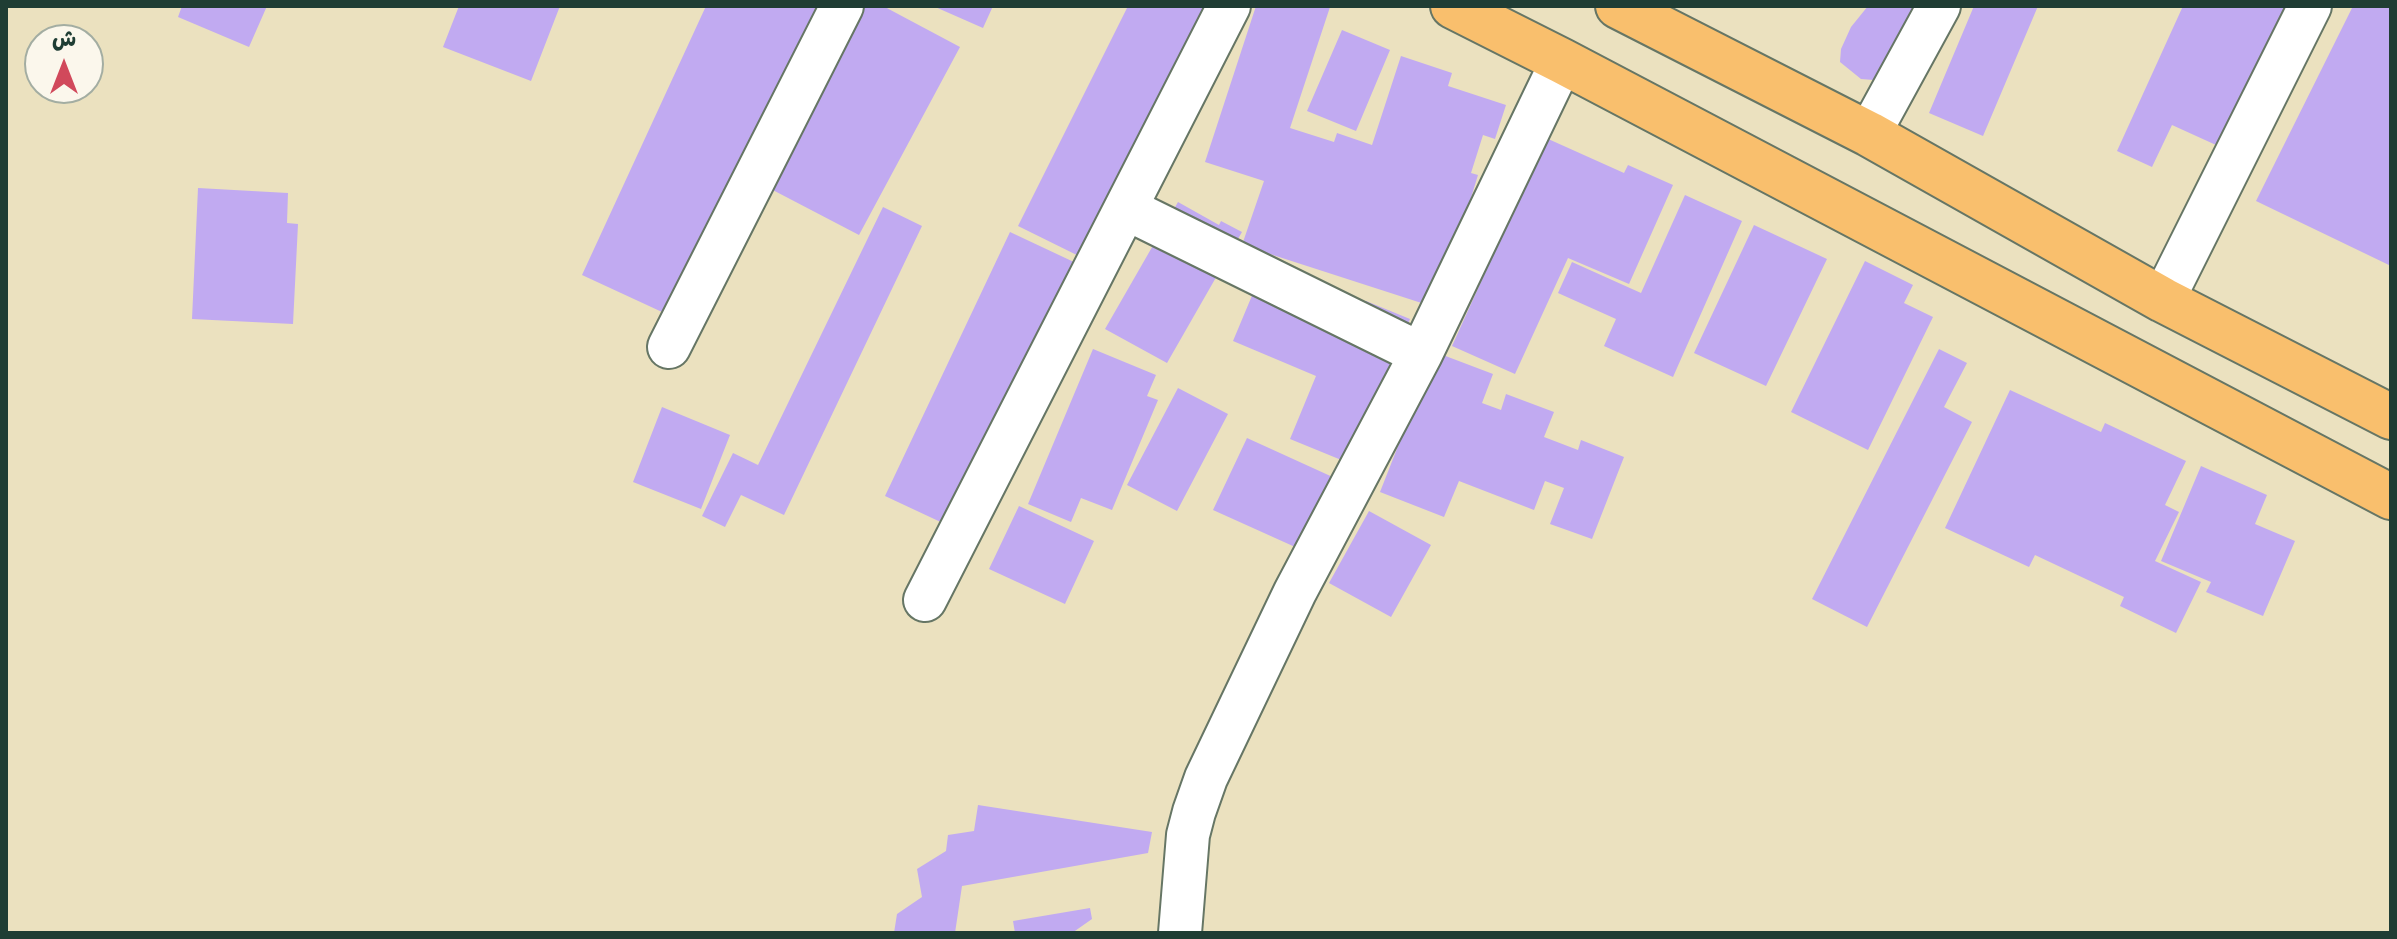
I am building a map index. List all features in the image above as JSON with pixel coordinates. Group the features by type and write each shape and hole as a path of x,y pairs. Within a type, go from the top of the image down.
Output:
{"highway":[{"path":"1453,6 2391,497"},
{"path":"1618,6 1869,134 2163,300 2391,417"}],"street":[{"path":"669,347 842,6"},
{"path":"925,600 1229,6"},
{"path":"1869,134 1939,6"},
{"path":"2163,300 2310,6"},
{"path":"1180,933 1188,835 1206,778 1295,592 1421,354 1562,61"},
{"path":"1127,209 1421,354"}],"building":[{"path":"182,6 267,6 249,47 178,17"},
{"path":"459,6 560,6 531,81 443,47"},
{"path":"706,6 819,6 675,318 582,275"},
{"path":"864,6 883,6 960,47 859,235 767,187"},
{"path":"933,6 993,6 983,28"},
{"path":"1128,6 1211,6 1097,265 1018,226"},
{"path":"1256,6 1330,7 1290,128 1334,142 1337,133 1372,145 1401,56 1452,73 1448,86 1506,105 1495,139 1483,135 1471,173 1478,175 1437,308 1242,245 1264,181 1205,162"},
{"path":"1868,6 1947,6 1886,81 1861,79 1840,62 1841,49 1851,27"},
{"path":"1974,6 2038,6 1983,136 1929,113"},
{"path":"2183,6 2306,6 2238,155 2172,125 2152,167 2117,151"},
{"path":"2353,6 2391,6 2391,266 2256,201"},
{"path":"1342,30 1390,50 1356,131 1307,111"},
{"path":"1546,138 1624,173 1628,165 1673,185 1629,284 1568,258 1515,374 1452,346"},
{"path":"198,188 288,193 287,223 298,224 293,324 192,319"},
{"path":"1685,195 1742,221 1673,377 1604,346 1616,319 1558,293 1572,262 1641,293"},
{"path":"1178,202 1219,225 1221,221 1242,232 1167,363 1105,329"},
{"path":"883,207 922,226 784,515 741,495 725,527 702,516 733,453 758,465"},
{"path":"1754,225 1827,259 1766,386 1694,353"},
{"path":"1010,232 1093,271 962,532 885,496"},
{"path":"1865,261 1913,285 1904,303 1933,317 1868,450 1791,412"},
{"path":"1264,267 1364,308 1366,301 1410,319 1385,380 1356,466 1290,439 1316,376 1233,341"},
{"path":"1093,349 1156,375 1147,396 1158,400 1112,510 1081,498 1071,522 1028,504"},
{"path":"1939,349 1967,363 1944,407 1972,422 1867,627 1812,599"},
{"path":"1435,352 1493,374 1482,403 1501,410 1506,394 1554,412 1544,437 1578,450 1581,440 1624,457 1592,539 1550,524 1564,488 1545,481 1534,510 1459,481 1444,517 1380,492"},
{"path":"1178,388 1228,414 1177,511 1127,485"},
{"path":"2010,390 2101,432 2105,423 2186,461 2165,505 2179,512 2155,561 2201,582 2176,633 2120,606 2124,597 2035,555 2029,567 1945,528"},
{"path":"662,407 730,435 701,509 633,482"},
{"path":"1247,438 1337,479 1304,551 1213,510"},
{"path":"2201,466 2267,495 2255,524 2295,541 2263,616 2206,592 2211,582 2161,561"},
{"path":"1019,506 1094,541 1065,604 989,569"},
{"path":"1369,511 1431,545 1391,617 1329,583"},
{"path":"978,805 1152,832 1148,853 962,886 955,933 894,933 897,914 922,897 917,869 946,851 948,835 974,831"},
{"path":"1090,908 1092,919 1072,933 1015,933 1013,921"}]}
